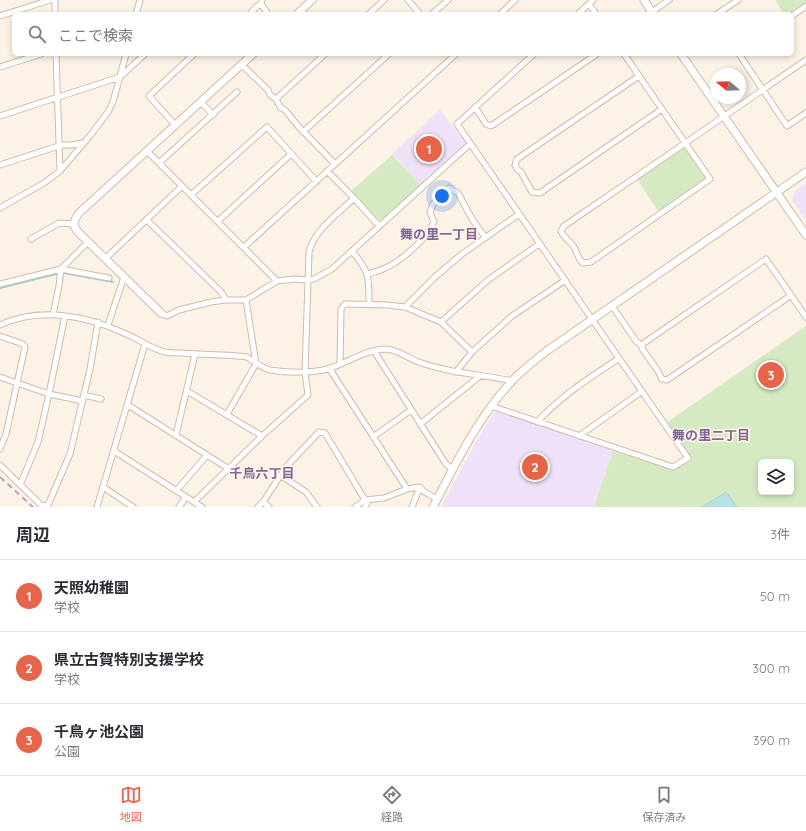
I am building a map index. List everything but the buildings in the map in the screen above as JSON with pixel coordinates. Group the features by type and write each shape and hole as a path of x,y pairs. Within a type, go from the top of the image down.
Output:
{"street":[{"path":"12,12 50,0"},
{"path":"55,0 55,12"},
{"path":"137,12 140,0"},
{"path":"299,12 312,0"},
{"path":"371,12 384,0"},
{"path":"408,0 418,12"},
{"path":"434,12 448,0"},
{"path":"502,12 515,0"},
{"path":"644,0 652,12"},
{"path":"654,12 669,0"},
{"path":"720,12 738,0"},
{"path":"252,12 261,2 267,12"},
{"path":"580,12 591,2 595,12"},
{"path":"794,15 806,6"},
{"path":"0,16 12,12"},
{"path":"0,67 35,56"},
{"path":"56,56 60,171"},
{"path":"0,208 44,183 60,171 89,137 108,112 113,102 125,56"},
{"path":"0,116 120,77 143,56"},
{"path":"175,125 149,96 192,56"},
{"path":"251,56 75,218 75,228 88,242 161,313 167,316 179,310 210,302 246,300 277,281 314,279 332,269 470,144"},
{"path":"276,99 323,56"},
{"path":"303,132 388,56"},
{"path":"244,247 454,56"},
{"path":"491,406 673,467 688,458 564,281 457,124 532,56"},
{"path":"475,107 486,124 491,126 594,56"},
{"path":"625,56 686,143 710,179 591,262 583,263 580,261 575,249 563,235 562,228 686,143 724,116 806,60"},
{"path":"682,56 806,235"},
{"path":"740,56 787,126 806,113"},
{"path":"242,64 268,90 270,95 276,99 280,107 285,110 303,132 335,164"},
{"path":"639,76 517,159 514,165 522,172 532,192 540,193 662,109"},
{"path":"159,163 238,92"},
{"path":"201,102 213,115"},
{"path":"191,195 267,127 316,181"},
{"path":"0,165 59,146 83,143"},
{"path":"147,151 277,281"},
{"path":"218,221 291,154"},
{"path":"327,171 380,226"},
{"path":"433,507 475,427 512,381 548,350 806,172"},
{"path":"105,259 182,186"},
{"path":"368,274 383,270 398,261 428,234 434,222 430,212 433,204 449,188 458,193 484,237"},
{"path":"194,502 262,436 308,395 305,372 310,244 315,235 354,198"},
{"path":"405,307 435,277 484,237 519,214"},
{"path":"147,220 222,293 226,300"},
{"path":"31,239 59,223 74,224"},
{"path":"53,315 61,269 88,242"},
{"path":"441,322 488,280 539,244"},
{"path":"352,251 362,262 368,274 369,305"},
{"path":"641,345 766,259 790,296 806,317"},
{"path":"0,284 61,269 109,278"},
{"path":"108,325 124,277"},
{"path":"456,372 472,352 512,316 564,281"},
{"path":"612,306 636,341 641,345 662,379 669,379 790,296"},
{"path":"227,414 256,364 246,300"},
{"path":"340,364 341,309 345,304 405,307 441,322 472,352"},
{"path":"0,325 40,315 85,318 108,325 145,344 165,352 247,357 256,364 270,370 305,372 329,368 374,351 386,349 396,351 434,367 512,381"},
{"path":"20,485 36,449 65,316"},
{"path":"0,465 42,506 48,505 70,454 83,401 98,322"},
{"path":"0,336 23,344 25,347 6,434 0,449"},
{"path":"97,507 145,344"},
{"path":"374,351 446,464 452,469"},
{"path":"176,435 195,354"},
{"path":"538,422 556,403 573,389 618,359"},
{"path":"329,368 407,489"},
{"path":"420,424 480,376"},
{"path":"0,377 49,394 83,401"},
{"path":"187,391 262,436"},
{"path":"580,436 641,392"},
{"path":"84,395 101,399"},
{"path":"128,405 229,469"},
{"path":"373,437 411,410"},
{"path":"258,507 263,502 280,475 302,448 319,432 325,433 365,500 365,507"},
{"path":"114,451 202,507"},
{"path":"177,490 207,455"},
{"path":"280,475 306,492 317,507"},
{"path":"103,486 133,507"},
{"path":"420,487 437,499"},
{"path":"355,507 365,500 384,498 407,489 420,487"},
{"path":"412,507 420,487"},
{"path":"179,507 186,497"},
{"path":"263,502 269,507"}],"shaded area":[{"path":"440,110 467,144 420,185 392,154"},
{"path":"806,183 806,220 792,200 795,191"},
{"path":"496,411 613,451 594,507 441,507 484,428"}],"green space":[{"path":"775,0 806,0 806,3 793,12 783,12"},
{"path":"683,148 686,149 705,176 705,179 658,211 637,179"},
{"path":"392,155 420,185 381,221 378,220 351,191"},
{"path":"806,326 806,507 594,507 613,451 674,470 691,459 666,423"}],"water":[{"path":"726,492 737,507 702,507"}],"waterway":[{"path":"0,288 64,273 113,282"}],"railway":[{"path":"0,477 33,507"}],"place":[{"name":"天照幼稚園","path":"429,149"},
{"name":"千鳥ヶ池公園","path":"771,375"},
{"name":"県立古賀特別支援学校","path":"535,467"}],"district":[{"name":"舞の里一丁目","path":"439,234"},
{"name":"舞の里二丁目","path":"711,435"},
{"name":"千鳥六丁目","path":"262,473"}]}
